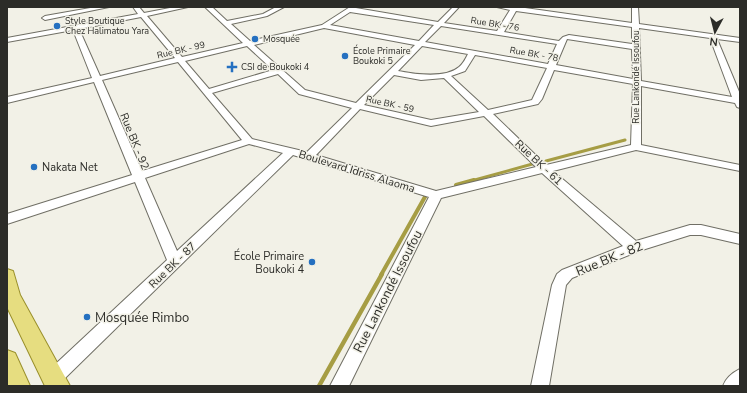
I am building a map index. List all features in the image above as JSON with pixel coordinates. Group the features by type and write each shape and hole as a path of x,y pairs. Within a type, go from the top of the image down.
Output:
{"main road":[{"path":"7,276 12,296 56,382"},
{"path":"7,360 19,386"}],"street":[{"path":"46,18 106,7"},
{"path":"7,40 75,27 139,11 185,7"},
{"name":"Rue BK - 59","path":"208,7 305,94 431,123 487,113 535,102 538,99 561,43"},
{"path":"226,23 265,15 281,7"},
{"path":"309,156 456,7"},
{"path":"500,7 570,14 636,26 740,40"},
{"name":"Rue Lankondé Issoufou","path":"635,7 637,82 636,147"},
{"name":"Rue BK - 76","path":"352,8 439,24 561,43 565,38 569,37 635,47"},
{"name":"Rue BK - 99","path":"7,100 180,61 324,26 352,8"},
{"path":"499,34 515,8"},
{"path":"7,219 248,141 139,11"},
{"name":"Rue BK - 78","path":"324,26 637,82 739,102"},
{"name":"Rue BK - 92","path":"75,27 137,177 175,263"},
{"path":"713,36 739,102"},
{"path":"392,72 422,78 446,76 462,69 473,53"},
{"path":"206,92 280,71"},
{"name":"Rue BK - 61","path":"446,76 487,113 544,169 634,247"},
{"name":"Boulevard Idriss Alaoma","path":"248,141 309,156 436,195"},
{"path":"436,195 636,147 740,168"},
{"name":"Rue BK - 87","path":"56,382 175,263 291,152"},
{"name":"Rue Lankondé Issoufou","path":"339,386 436,195"},
{"name":"Rue BK - 82","path":"540,386 559,285 562,278 567,274 634,247 690,230 701,230 740,239"},
{"path":"732,386 740,378"}],"waterway":[{"path":"546,161 625,140"},
{"path":"471,181 536,163"},
{"path":"456,185 474,180"},
{"path":"381,275 426,195"},
{"path":"319,386 382,274"}],"place":[{"name":"Style Boutique Chez Halimatou Yara","path":"57,26"},
{"name":"Mosquée","path":"255,39"},
{"name":"École Primaire Boukoki 5","path":"345,56"},
{"name":"CSI de Boukoki 4","path":"232,67"},
{"name":"Nakata Net","path":"34,167"},
{"name":"École Primaire Boukoki 4","path":"312,262"},
{"name":"Mosquée Rimbo","path":"87,317"}]}
